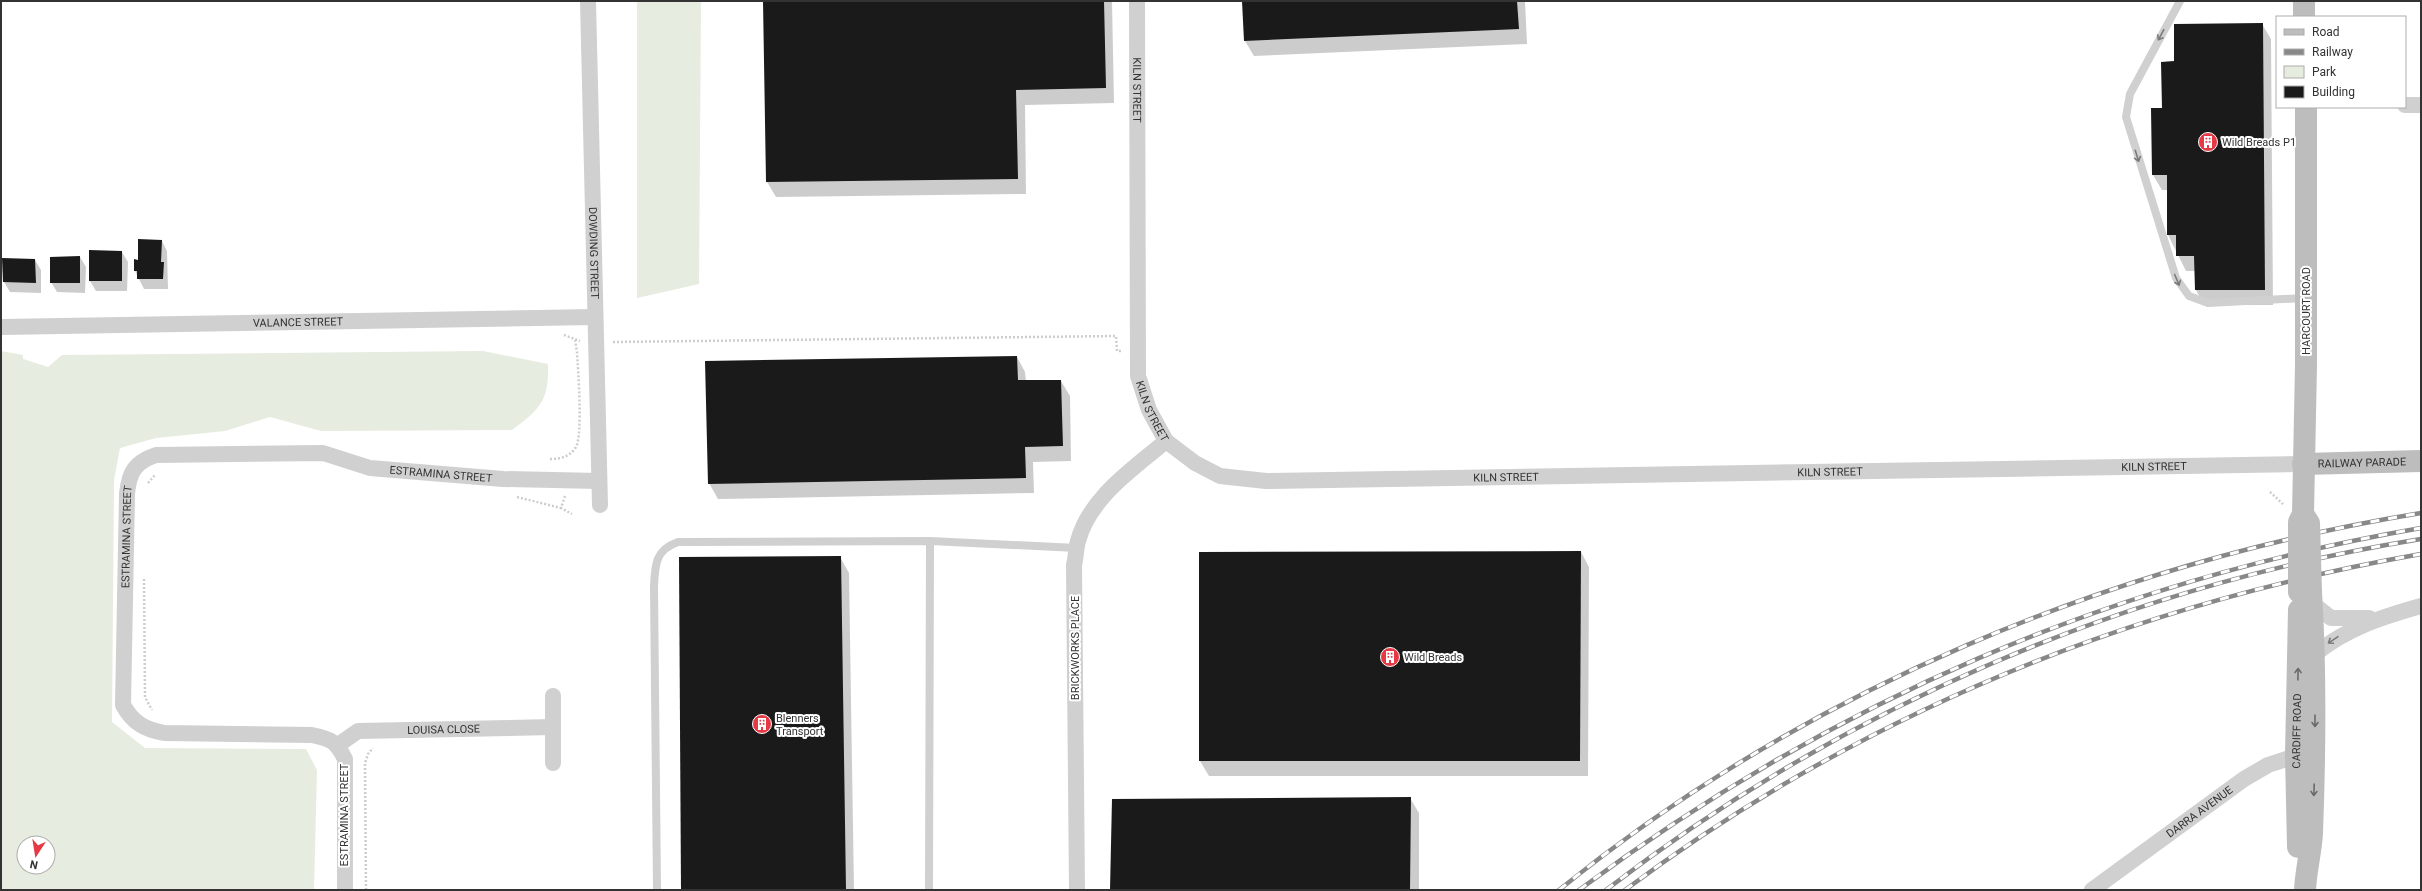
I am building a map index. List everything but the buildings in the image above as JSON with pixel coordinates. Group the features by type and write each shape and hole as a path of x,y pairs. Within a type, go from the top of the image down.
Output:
{"main road":[{"path":"2304,1 2304,16"},
{"name":"HARCOURT ROAD","path":"2306,108 2306,298 2303,514 2309,523 2307,596"},
{"name":"RAILWAY PARADE","path":"2303,464 2421,460"},
{"name":"CARDIFF ROAD","path":"2306,753 2315,654 2307,596"},
{"name":"CARDIFF ROAD","path":"2305,890 2306,869 2311,849 2306,753 2307,596"}],"street":[{"name":"DOWDING STREET","path":"588,1 594,316 600,505"},
{"name":"KILN STREET","path":"1137,1 1138,376 1149,410 1166,441 1195,463 1220,476 1266,481 2303,464"},
{"path":"2406,105 2421,105"},
{"name":"VALANCE STREET","path":"1,327 594,316"},
{"name":"BRICKWORKS PLACE","path":"1077,890 1074,565 1077,548 1087,519 1104,495 1166,441"},
{"name":"ESTRAMINA STREET","path":"345,890 344,759 338,745 328,738 312,735 164,733 148,730 137,724 128,715 123,706 128,480 143,459 156,455 323,453 370,468 503,479 600,481"},
{"path":"2307,596 2331,618 2379,618"},
{"path":"2315,654 2332,640 2379,618 2421,606"},
{"path":"553,696 553,763"},
{"name":"LOUISA CLOSE","path":"338,745 358,731 553,727"},
{"name":"DARRA AVENUE","path":"2092,890 2244,780 2268,765 2306,753"}],"lane":[{"path":"2180,1 2130,94 2126,117 2176,278 2189,296 2208,304 2306,298"},
{"path":"657,890 654,587 655,569 660,554 666,546 678,542 930,541 1077,548"},
{"path":"929,890 930,541"}],"path":[{"path":"560,334 575,340 595,342 1116,336 1117,351 1138,352"},
{"path":"550,459 565,457 572,452 579,439 577,352 575,340"},
{"path":"146,487 156,475 161,473"},
{"path":"511,496 561,508"},
{"path":"144,571 145,697 154,712"},
{"path":"366,890 366,763 368,754 373,748 390,743 390,730"}],"green space":[{"path":"637,1 701,1 699,284 637,298"},
{"path":"1,351 23,355 23,359 48,367 62,355 483,351 548,364 547,387 541,403 530,416 512,430 321,431 270,417 225,431 156,438 120,448 114,480 112,722 145,748 306,749 317,770 314,890 1,890"}],"railway":[{"path":"1559,890 1654,818 1754,754 1858,696 1966,646 2076,602 2189,565 2305,536 2421,513"},
{"path":"1579,890 1676,822 1774,761 1875,707 1978,658 2084,616 2193,581 2305,551 2421,528"},
{"path":"1606,890 1697,824 1792,764 1891,711 1992,664 2096,623 2202,588 2311,560 2421,539"},
{"path":"1625,890 1715,827 1808,770 1904,719 2003,675 2104,636 2207,603 2313,576 2421,554"}],"place":[{"name":"Wild Breads P1","path":"2208,142"},
{"name":"Wild Breads","path":"1390,657"},
{"name":"Blenners Transport","path":"762,724"}]}
